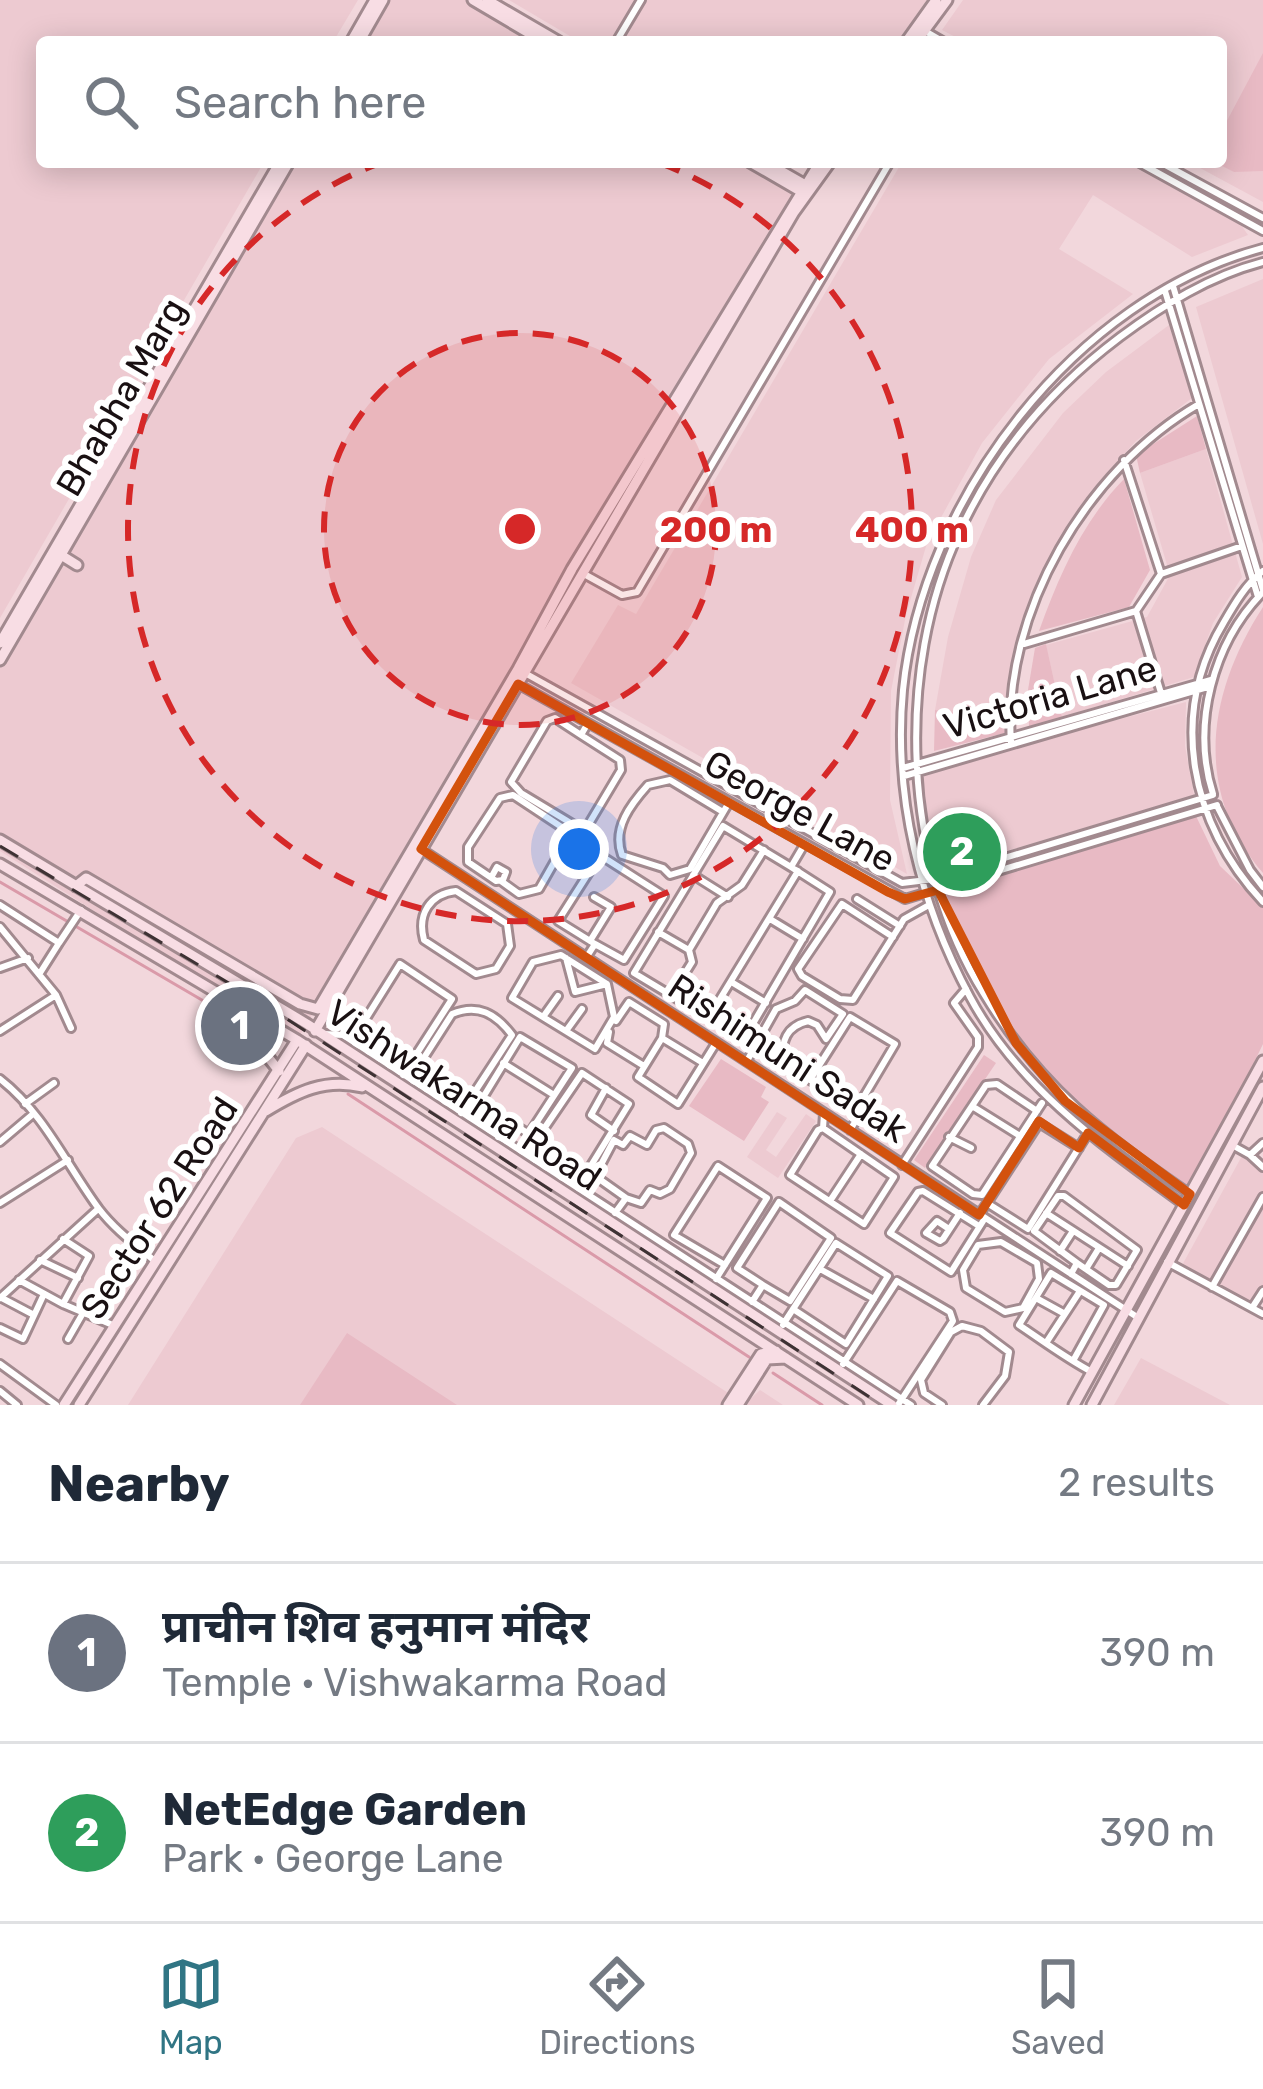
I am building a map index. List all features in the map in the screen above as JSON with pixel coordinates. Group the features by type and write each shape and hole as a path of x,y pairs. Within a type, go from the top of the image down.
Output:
{"street":[{"path":"358,36 379,0"},
{"path":"472,0 534,36"},
{"path":"488,0 549,36"},
{"path":"620,36 641,0"},
{"path":"920,29 936,0"},
{"path":"915,36 946,0"},
{"path":"920,29 933,36"},
{"name":"Bhabha Marg","path":"0,643 281,168"},
{"name":"Bhabha Marg","path":"0,660 282,168"},
{"path":"761,168 806,190"},
{"path":"774,168 806,190"},
{"path":"318,1033 376,918 817,168"},
{"path":"76,886 86,878 244,980 318,1009 421,849 572,568 806,190 825,168"},
{"path":"583,573 627,597 637,592 886,168"},
{"path":"1149,168 1263,231"},
{"path":"1171,168 1263,218"},
{"path":"1184,1205 1059,1109 1004,1046 966,989 921,883 903,772 903,688 922,606 948,530 1005,432 1044,385 1110,328 1169,289 1263,248"},
{"path":"1190,1194 1065,1101 1016,1043 982,992 956,939 935,879 921,811 917,691 934,610 958,535 1014,440 1053,394 1103,350 1173,301 1263,262"},
{"path":"1169,289 1242,546 1258,575"},
{"path":"1173,301 1199,404 1261,593 1232,635 1212,682 1203,752 1217,806 1263,887"},
{"path":"189,334 204,343"},
{"path":"160,385 174,393"},
{"path":"1011,740 1024,644 1049,570 1097,491 1124,460 1162,426 1199,404"},
{"path":"1124,460 1161,574"},
{"path":"1024,644 1136,610 1161,574 1242,546"},
{"path":"61,555 77,565"},
{"path":"1258,575 1220,628 1196,687 1190,742 1206,810 1228,854 1263,902"},
{"path":"1136,610 1161,693"},
{"path":"1220,628 1232,635"},
{"name":"George Lane","path":"518,676 588,723 905,899 1217,806"},
{"name":"George Lane","path":"518,676 902,883 921,883 1213,795"},
{"name":"Victoria Lane","path":"903,772 1212,682"},
{"name":"Victoria Lane","path":"1011,740 1161,693 1196,687"},
{"path":"555,718 580,735 620,760 621,770 587,827 579,828 511,782 547,722 555,718"},
{"path":"580,735 588,723"},
{"path":"723,812 670,780 648,785 617,832 617,842 622,855 663,868 670,875 680,873 690,869 723,812 728,802"},
{"path":"513,795 563,828 564,845 538,889 519,894 496,879 468,862 468,847 500,798 513,795"},
{"path":"723,826 764,850 830,892 744,1039 634,973 723,826"},
{"name":"Vishwakarma Road","path":"0,840 149,930 244,980 318,1033 548,1175 556,1187 897,1403"},
{"path":"709,1017 769,918 804,845"},
{"name":"Rishimuni Sadak","path":"421,849 1021,1242 1028,1252 1132,1314"},
{"path":"671,995 692,962 689,950 717,903 742,886 764,850"},
{"path":"600,856 664,896 624,960 591,941 558,921 600,856"},
{"name":"Vishwakarma Road","path":"0,864 302,1042 858,1405"},
{"path":"693,875 728,897"},
{"path":"482,908 496,879"},
{"path":"456,891 482,908 507,924 509,946 496,969 476,974 424,940 420,926 428,906 446,892 456,891"},
{"path":"586,971 591,941 610,908 594,897"},
{"path":"857,899 900,926"},
{"path":"892,937 842,904 798,969 840,999 853,1000 900,926 929,904"},
{"path":"0,905 59,943"},
{"path":"102,923 111,917 112,908"},
{"path":"40,974 81,910"},
{"path":"120,933 120,923 129,918"},
{"path":"769,918 803,939"},
{"path":"149,930 158,921"},
{"path":"0,927 56,995 71,1028"},
{"path":"658,932 689,950"},
{"path":"0,968 28,958"},
{"path":"566,958 575,992 607,984"},
{"path":"566,958 607,984 614,1017 595,1049 512,998 533,962 566,958"},
{"path":"403,1075 452,998 400,964 360,1028 412,1060"},
{"path":"732,982 766,1003"},
{"path":"902,1165 978,1047 978,1037 954,1003 966,989"},
{"path":"747,1061 776,1009 795,1001 805,990 843,1013 826,1040 817,1024 808,1021 791,1028 784,1037 780,1064"},
{"path":"0,1031 56,995"},
{"path":"543,1017 558,996"},
{"path":"644,1066 605,1041 626,1003 664,1024 662,1038 638,1077 678,1104 716,1043"},
{"path":"244,1007 253,1038 279,1071"},
{"path":"566,1031 581,1009"},
{"path":"461,1113 470,1100 512,1035 484,1010 452,1014 418,1067 470,1100"},
{"path":"850,1130 860,1114 856,1108 810,1079 850,1017 895,1044 856,1108"},
{"path":"318,1033 343,1035 498,1136 548,1175 752,1302 780,1325 831,1238 778,1202 726,1285"},
{"path":"520,1037 572,1068 529,1134 478,1103 503,1063 520,1037"},
{"path":"662,1038 704,1063"},
{"name":"Sector 62 Road","path":"79,1405 156,1269 279,1071 302,1042"},
{"name":"Sector 62 Road","path":"60,1405 263,1112 302,1042"},
{"path":"754,1048 795,1074"},
{"path":"1092,1405 1184,1205 1263,1061"},
{"path":"503,1063 554,1095"},
{"path":"584,1074 607,1088 629,1104 589,1172 537,1139 576,1076 584,1074"},
{"path":"0,1079 26,1104 98,1209 156,1269"},
{"path":"263,1112 298,1091 322,1084 344,1082 373,1090"},
{"path":"979,1217 982,1195 1040,1107 992,1082 932,1166 973,1194 982,1195"},
{"path":"26,1104 54,1083"},
{"path":"1074,1405 1167,1262 1263,1087"},
{"path":"607,1088 591,1115 614,1131"},
{"path":"971,1106 1020,1136"},
{"path":"0,1142 33,1114"},
{"path":"824,1114 824,1128"},
{"path":"498,1136 507,1120"},
{"path":"979,1217 960,1213 926,1191 918,1192 890,1233 951,1272 979,1217 1039,1123 1079,1148"},
{"path":"664,1128 688,1144 691,1154 666,1193 650,1190 641,1203 626,1198 595,1176 614,1141 622,1145 630,1136 647,1144 656,1130 664,1128"},
{"path":"824,1128 894,1177 864,1223 790,1175 818,1130 824,1128"},
{"path":"988,1203 1028,1229 1088,1133"},
{"path":"950,1137 971,1148"},
{"path":"1250,1155 1263,1143"},
{"path":"1232,1145 1263,1167"},
{"path":"830,1201 861,1154"},
{"path":"535,1193 542,1190 562,1156"},
{"path":"0,1204 68,1160"},
{"path":"667,1246 718,1166 767,1198 716,1279"},
{"path":"548,1202 548,1193 556,1187"},
{"path":"1058,1196 1064,1196 1137,1246 1116,1285 1109,1285 1036,1236 1046,1213 1058,1196"},
{"path":"1212,1287 1263,1197"},
{"path":"615,1213 626,1198"},
{"path":"34,1315 0,1298 98,1209"},
{"path":"949,1229 960,1213"},
{"path":"1046,1213 1128,1266"},
{"path":"1060,1252 1073,1231"},
{"path":"674,1235 724,1265"},
{"path":"63,1304 88,1256 64,1239"},
{"path":"1001,1242 1028,1252 1037,1263 1039,1279 1023,1308 1005,1312 966,1288 963,1270 978,1245 1001,1242"},
{"path":"1016,1251 1021,1242"},
{"path":"791,1305 836,1243 888,1276 837,1364"},
{"path":"1086,1269 1100,1247"},
{"path":"40,1260 78,1278"},
{"path":"1167,1262 1263,1314"},
{"path":"1071,1274 1078,1263"},
{"path":"737,1268 846,1344"},
{"path":"819,1269 874,1299"},
{"path":"1073,1361 1104,1309 1081,1289 1051,1273 1019,1325 1073,1361 1092,1372"},
{"path":"19,1280 115,1326"},
{"path":"837,1364 897,1281 950,1312 953,1321 897,1403 911,1405"},
{"path":"752,1302 763,1285"},
{"path":"1046,1343 1081,1289"},
{"path":"1252,1308 1263,1291"},
{"path":"0,1328 23,1339 44,1294"},
{"path":"1035,1298 1065,1314"},
{"path":"68,1339 82,1313"},
{"path":"942,1405 924,1393 921,1381 951,1332 962,1326 981,1331 1009,1352 1005,1376 983,1405"},
{"path":"728,1405 761,1354 781,1354"},
{"path":"738,1405 767,1359 781,1354"},
{"path":"0,1364 60,1405"},
{"path":"0,1391 12,1403"}],"highlighted area":[{"path":"518,684 888,892 905,899 938,890 1016,1043 1065,1101 1190,1194 1184,1205 1088,1133 1079,1148 1039,1121 979,1215 421,849"}],"shaded area":[{"path":"0,0 358,0 337,36 36,36 36,168 261,168 0,618"},
{"path":"375,0 476,0 540,36 354,36"},
{"path":"509,0 927,0 901,36 570,36"},
{"path":"963,0 1263,0 1263,202 1200,168 1227,168 1227,36 954,36 942,30"},
{"path":"1263,53 1263,171 1226,168 1227,121"},
{"path":"276,168 775,168 805,185 297,1040 0,851 0,640"},
{"path":"898,168 1136,168 1239,222 1248,235 1192,257 1093,195 1059,249 1133,294 1049,359 982,443 927,543 891,691 890,800 907,874 571,683 618,605 636,614"},
{"path":"1263,279 1263,544 1196,307"},
{"path":"1169,325 1192,398 1136,441 1104,476 1061,539 1020,641 1004,719 935,710 948,637 971,557 996,500 1063,413 1106,372"},
{"path":"1197,416 1206,449 1140,473 1136,455"},
{"path":"1206,449 1242,577 1213,623 1194,677 1062,717 1046,645 1147,617 1170,575 1140,473"},
{"path":"1124,479 1150,570 1129,607 1039,631 1073,551"},
{"path":"1263,607 1263,873 1240,841 1225,808 1216,741 1230,673"},
{"path":"1046,644 1062,717 1029,727 1028,690 1035,648"},
{"path":"1186,702 1185,746 1194,795 933,873 918,776 924,770"},
{"path":"935,710 1004,719 1005,733 934,751"},
{"path":"1195,814 1220,866 1263,907 1263,1044 1190,1194 1059,1094 988,1001 938,890"},
{"path":"984,1055 996,1063 925,1168 914,1160"},
{"path":"721,1059 766,1087 761,1097 769,1102 744,1141 689,1106"},
{"path":"777,1112 787,1118 766,1150 776,1157 806,1114 816,1121 778,1178 747,1157"},
{"path":"322,1127 745,1404 760,1390 783,1405 128,1405 296,1138"},
{"path":"1243,1154 1263,1167 1263,1291 1252,1308 1180,1269"},
{"path":"347,1333 457,1405 300,1405"},
{"path":"1141,1358 1230,1405 1114,1405"}],"waterway":[{"path":"0,882 219,1010"},
{"path":"348,1094 749,1357"},
{"path":"773,1373 822,1405"}],"railway":[{"path":"0,846 267,1006 882,1405"}],"place":[{"name":"NetEdge Garden","path":"962,852"},
{"name":"प्राचीन शिव हनुमान मंदिर","path":"240,1026"}]}
